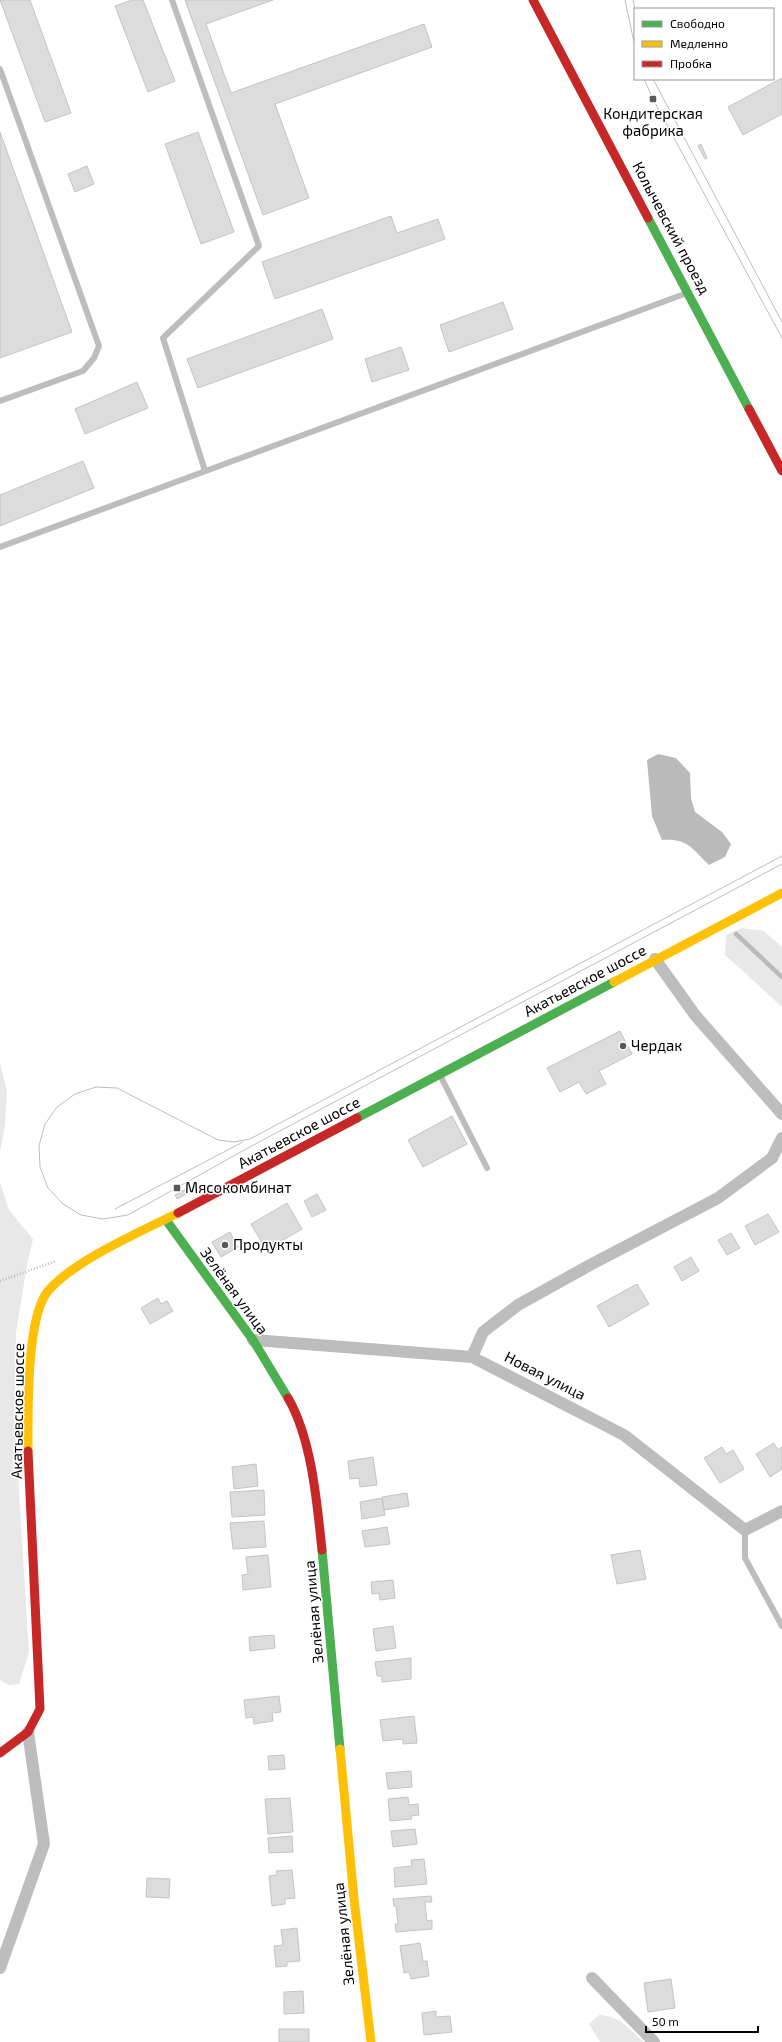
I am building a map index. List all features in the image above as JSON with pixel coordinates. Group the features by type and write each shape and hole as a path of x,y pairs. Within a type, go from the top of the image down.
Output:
{"main road":[{"name":"Колычевский проезд","path":"533,0 782,470"},
{"name":"Акатьевское шоссе","path":"0,1754 28,1732 40,1709 28,1450 31,1350 38,1308 48,1291 64,1276 94,1257 782,893"},
{"name":"Зелёная улица","path":"166,1220 253,1340 298,1415 316,1490 354,1899 371,2042"}],"street":[{"path":"656,959 695,1015 782,1114"},
{"path":"472,1357 483,1332 518,1305 718,1198 772,1158 782,1138"},
{"name":"Новая улица","path":"253,1340 472,1357 624,1435 745,1530"},
{"path":"745,1530 782,1511"},
{"path":"0,1968 44,1844 28,1732"},
{"path":"592,1978 654,2042"}],"lane":[{"path":"172,0 259,246 163,338 205,471"},
{"path":"0,69 99,346 94,358 83,371 0,401"},
{"path":"0,547 688,292"},
{"path":"440,1074 488,1168"},
{"path":"745,1530 744,1558 782,1626"}],"shaded area":[{"path":"658,754 676,758 690,773 691,798 695,812 722,832 731,844 725,857 709,865 694,850 684,843 671,840 662,840 652,816 647,760"},
{"path":"742,928 764,931 782,947 782,1007 725,955 726,935"},
{"path":"0,1063 7,1091 5,1125 0,1152"},
{"path":"0,1182 9,1210 33,1239 27,1265 16,1333 15,1429 29,1652 19,1684 9,1685 0,1680"},
{"path":"599,2015 618,2020 643,2042 600,2042 589,2024"}],"building":[{"path":"0,0 30,0 71,113 45,122"},
{"path":"132,0 143,0 175,81 148,92 115,6"},
{"path":"185,0 273,0 206,24 231,93 424,24 432,47 275,104 309,198 263,215"},
{"path":"782,78 782,114 743,135 728,107"},
{"path":"0,132 72,332 0,358"},
{"path":"198,132 234,232 201,244 165,144"},
{"path":"701,144 707,158 705,159 698,146"},
{"path":"87,166 94,184 75,192 68,174"},
{"path":"391,216 397,233 438,219 445,239 275,299 262,262"},
{"path":"503,302 513,329 449,352 440,325"},
{"path":"322,309 333,339 198,388 187,359"},
{"path":"401,347 409,370 372,382 365,359"},
{"path":"137,382 148,408 85,434 75,409"},
{"path":"83,461 94,488 0,526 0,495"},
{"path":"620,1031 632,1054 599,1071 606,1084 586,1094 579,1082 560,1092 547,1068"},
{"path":"452,1116 467,1144 423,1167 408,1140"},
{"path":"188,1188 190,1192 177,1199 175,1195"},
{"path":"317,1194 326,1210 312,1217 304,1201"},
{"path":"287,1203 302,1229 266,1250 251,1224"},
{"path":"768,1214 779,1232 755,1245 745,1226"},
{"name":"Продукты","path":"230,1232 238,1247 221,1257 212,1242"},
{"path":"731,1233 740,1248 727,1255 718,1240"},
{"path":"691,1257 699,1271 682,1281 674,1267"},
{"path":"637,1284 649,1304 609,1327 597,1306"},
{"path":"158,1298 161,1304 167,1301 173,1311 150,1324 141,1308"},
{"path":"774,1443 778,1450 782,1447 782,1469 770,1477 756,1454"},
{"path":"722,1447 726,1454 733,1450 744,1469 720,1483 704,1458"},
{"path":"373,1457 377,1485 360,1487 359,1478 350,1479 348,1461"},
{"path":"256,1464 258,1486 234,1489 232,1467"},
{"path":"264,1490 265,1515 232,1517 230,1492"},
{"path":"407,1493 409,1506 384,1510 382,1497"},
{"path":"382,1498 385,1515 362,1519 360,1502"},
{"path":"264,1521 266,1547 233,1549 230,1523"},
{"path":"387,1527 390,1544 365,1547 362,1531"},
{"path":"640,1550 646,1579 617,1584 611,1555"},
{"path":"268,1555 271,1587 243,1590 242,1575 248,1574 246,1557"},
{"path":"393,1580 395,1598 380,1600 379,1593 372,1594 371,1582"},
{"path":"393,1626 396,1648 376,1651 373,1629"},
{"path":"274,1635 275,1648 250,1651 249,1637"},
{"path":"411,1658 411,1679 382,1682 382,1676 377,1676 375,1662"},
{"path":"279,1696 281,1712 272,1713 273,1721 254,1724 253,1717 246,1718 244,1700"},
{"path":"414,1716 417,1743 403,1744 403,1739 383,1741 380,1720"},
{"path":"284,1755 285,1769 269,1770 268,1756"},
{"path":"411,1771 412,1787 388,1789 386,1773"},
{"path":"408,1797 409,1805 418,1804 419,1815 411,1816 412,1819 390,1821 388,1799"},
{"path":"290,1798 293,1832 268,1834 265,1799"},
{"path":"415,1829 417,1844 393,1847 391,1831"},
{"path":"292,1836 293,1852 269,1853 268,1838"},
{"path":"424,1859 427,1884 395,1887 394,1868 412,1866 411,1860"},
{"path":"292,1870 295,1898 285,1899 285,1904 272,1906 269,1876 277,1875 276,1871"},
{"path":"147,1878 170,1879 169,1898 146,1897"},
{"path":"431,1896 432,1902 425,1902 427,1921 432,1920 432,1929 396,1932 395,1924 398,1924 396,1906 394,1906 393,1899"},
{"path":"297,1928 300,1961 287,1962 287,1966 276,1967 274,1946 283,1945 281,1930"},
{"path":"420,1943 423,1961 427,1961 429,1976 411,1979 409,1972 404,1973 400,1946"},
{"path":"671,1979 675,2008 648,2012 644,1983"},
{"path":"303,1991 304,2013 284,2014 284,1992"},
{"path":"436,2011 436,2017 450,2016 452,2032 424,2035 422,2013"},
{"path":"279,2029 309,2029 309,2042 279,2042"}],"waterway":[{"path":"736,934 782,977"}],"tram line":[{"path":"625,0 634,42"},
{"path":"633,0 635,8"},
{"path":"644,80 653,99 782,338"},
{"path":"654,80 782,322"},
{"path":"782,856 250,1139 234,1142 218,1140 117,1088 96,1087 75,1094 57,1107 45,1124 39,1146 40,1167 48,1188 63,1204 81,1215 103,1219 128,1215 246,1149 782,864"},
{"path":"115,1209 243,1142"}],"traffic: fast":[{"path":"648,218 749,409"},
{"path":"357,1118 614,982"},
{"path":"166,1220 253,1340 288,1398"},
{"path":"322,1550 340,1749"}],"traffic: slow":[{"path":"614,982 782,893"},
{"path":"28,1451 29,1391 32,1344 41,1304 48,1291 59,1280 91,1258 178,1213"},
{"path":"340,1749 354,1899 371,2042"}],"traffic: jam":[{"path":"533,0 648,218"},
{"path":"749,409 782,471"},
{"path":"178,1213 357,1118"},
{"path":"288,1398 296,1414 308,1452 322,1550"},
{"path":"0,1753 28,1732 40,1709 28,1451"}],"place":[{"name":"Кондитерская фабрика","path":"653,99"},
{"name":"Чердак","path":"623,1046"},
{"name":"Мясокомбинат","path":"177,1188"},
{"name":"Продукты","path":"225,1245"}]}
